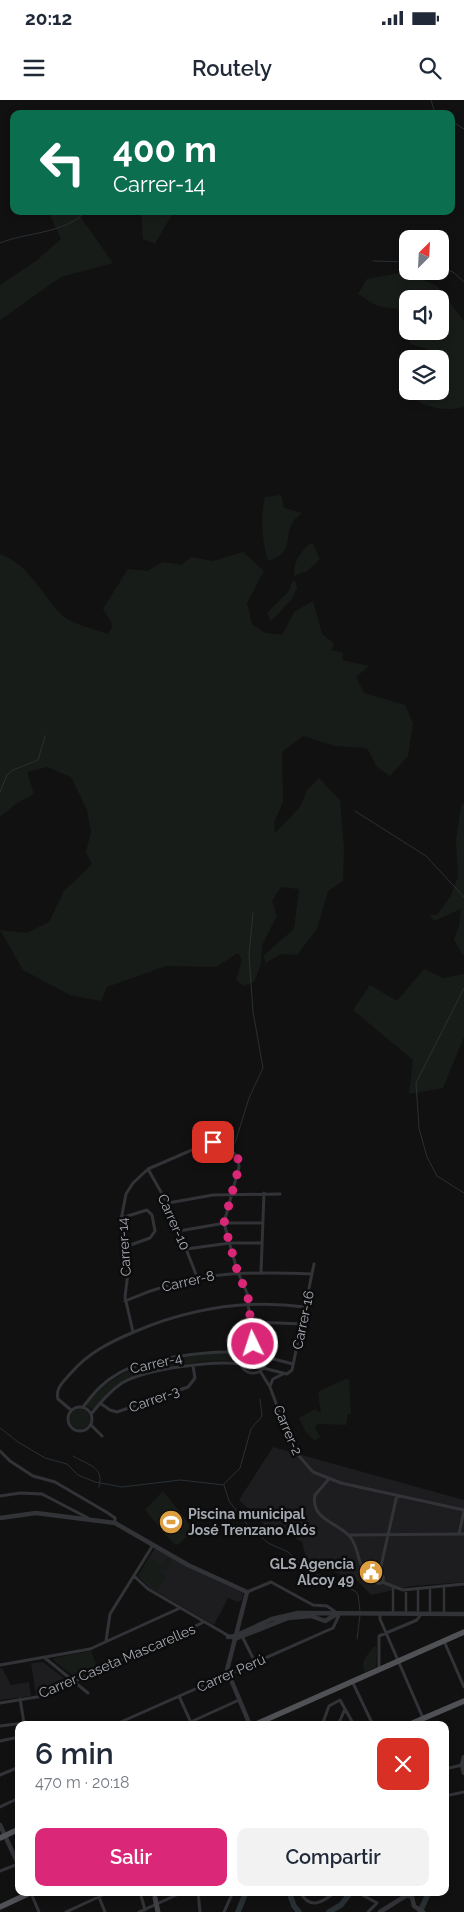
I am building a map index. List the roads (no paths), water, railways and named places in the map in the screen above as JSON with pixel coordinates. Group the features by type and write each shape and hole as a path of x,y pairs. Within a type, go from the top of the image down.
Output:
{"main road":[{"path":"263,1721 464,1632"},
{"path":"417,1721 464,1700"},
{"path":"2,1837 15,1832"},
{"path":"0,1907 24,1896"},
{"path":"155,1898 158,1912"}],"street":[{"name":"Carrer-14","path":"133,1332 125,1301 128,1273 121,1218 124,1200 130,1186 148,1169 208,1143 223,1143 234,1150 239,1163 225,1224 249,1304 252,1348"},
{"name":"Carrer-10","path":"148,1169 168,1203 197,1276"},
{"path":"261,1272 264,1193"},
{"path":"168,1203 232,1194 280,1194"},
{"path":"121,1218 148,1211 155,1231 150,1238 125,1247"},
{"path":"179,1231 225,1224 263,1223"},
{"path":"186,1249 230,1243 262,1242"},
{"name":"Carrer-16","path":"270,1387 273,1379 291,1371 314,1264"},
{"name":"Carrer-8","path":"125,1301 153,1289 197,1276 261,1272 312,1274"},
{"path":"72,1410 58,1399 57,1392 61,1385 76,1367 94,1352 133,1332 180,1314 209,1307 249,1304 305,1307"},
{"path":"251,1322 302,1324"},
{"path":"285,1373 262,1370 249,1372 241,1364 243,1353 252,1348 261,1350 266,1357 293,1364"},
{"name":"Carrer-4","path":"83,1407 104,1383 117,1374 136,1366 207,1353 243,1353"},
{"path":"262,1370 266,1357"},
{"name":"Carrer-4","path":"92,1413 116,1387 134,1378 193,1366 216,1363 241,1364"},
{"name":"Carrer-3","path":"100,1403 110,1410 117,1412 188,1387 194,1380 193,1366"},
{"name":"Carrer-2","path":"262,1370 296,1455 313,1472 328,1480"},
{"path":"91,1425 82,1431 72,1428 68,1418 72,1410 83,1407 92,1413 91,1425 102,1436"},
{"path":"0,1450 11,1462 34,1477 55,1482 108,1513 115,1518 115,1523"},
{"path":"459,1534 464,1511 328,1480 316,1494 315,1506 328,1522 349,1535 362,1568 376,1583 382,1582 403,1590 464,1584"},
{"path":"0,1496 20,1493 42,1494 90,1518"},
{"path":"374,1579 379,1575 397,1495"},
{"path":"0,1518 36,1512 90,1518 115,1523 188,1565 247,1592 271,1582 313,1605 325,1605 330,1610 339,1613 419,1612 464,1614"},
{"path":"349,1535 464,1534"},
{"path":"106,1642 110,1614 153,1545"},
{"path":"379,1575 383,1578 382,1582"},
{"path":"134,1576 148,1589 234,1638 284,1619 311,1616 323,1621 339,1613"},
{"path":"444,1588 444,1611"},
{"path":"393,1589 393,1611"},
{"path":"430,1590 430,1610"},
{"path":"379,1669 379,1636 417,1620 419,1612 418,1591"},
{"path":"247,1592 234,1638 228,1674 248,1721"},
{"path":"406,1592 406,1611"},
{"path":"314,1613 320,1606"},
{"path":"0,1666 90,1649 180,1608"},
{"path":"234,1638 280,1617 330,1610"},
{"path":"329,1619 330,1610"},
{"path":"314,1613 319,1619"},
{"name":"Carrer Perú","path":"128,1721 179,1696 333,1628 339,1613"},
{"path":"378,1614 423,1718"},
{"name":"Carrer Caseta Mascarelles","path":"0,1703 43,1696 204,1622"},
{"path":"242,1636 255,1662"},
{"path":"444,1641 464,1686"},
{"path":"44,1658 88,1693"},
{"path":"352,1681 371,1721"},
{"path":"179,1696 190,1721"},
{"path":"20,1699 24,1721"},
{"path":"197,1721 239,1700"},
{"path":"323,1721 329,1706 340,1700 350,1721"},
{"path":"340,1721 345,1709"},
{"path":"0,1726 15,1724"},
{"path":"0,1742 15,1737"},
{"path":"464,1758 462,1765 464,1773"},
{"path":"449,1768 462,1765"},
{"path":"0,1775 15,1769"},
{"path":"449,1795 464,1792"},
{"path":"0,1807 15,1800"},
{"path":"0,1824 2,1837 15,1859"},
{"path":"0,1871 15,1865"},
{"path":"32,1896 40,1912"},
{"path":"142,1896 147,1910"},
{"path":"139,1912 174,1896"},
{"path":"198,1896 200,1912"},
{"path":"224,1912 231,1896"},
{"path":"303,1896 306,1901 314,1904 323,1902 330,1896"},
{"path":"363,1896 377,1903 368,1912"},
{"path":"380,1912 404,1896"},
{"path":"408,1896 413,1898 413,1905 423,1912"},
{"path":"66,1912 99,1897 105,1912"}],"waterway":[{"path":"431,100 434,110"},
{"path":"455,123 464,129"},
{"path":"0,243 57,228 78,219 82,215"},
{"path":"373,261 399,262"},
{"path":"449,271 464,282"},
{"path":"0,792 7,775 13,770 38,760 45,736"},
{"path":"355,811 426,856 464,897"},
{"path":"235,1143 249,1098 263,1068 253,1012 249,955 253,913"},
{"path":"464,988 416,1083 419,1128 427,1157 437,1176 464,1193"},
{"path":"224,1484 240,1468 251,1429 262,1416 260,1399"},
{"path":"0,1428 18,1442 45,1458 67,1464 78,1475 95,1482 122,1487 180,1480 224,1485"},
{"path":"73,1456 97,1470 100,1480 99,1487"},
{"path":"224,1485 229,1501 246,1523 268,1543 288,1552 307,1570 355,1591 358,1595 360,1611"},
{"path":"357,1639 360,1615"},
{"path":"238,1912 244,1896"},
{"path":"290,1896 294,1906 299,1912"},
{"path":"329,1912 341,1905 348,1896"},
{"path":"420,1912 427,1896"}],"place":[{"name":"Piscina municipal José Trenzano Alós","path":"171,1522"},
{"name":"GLS Agencia Alcoy 49","path":"371,1572"}]}
